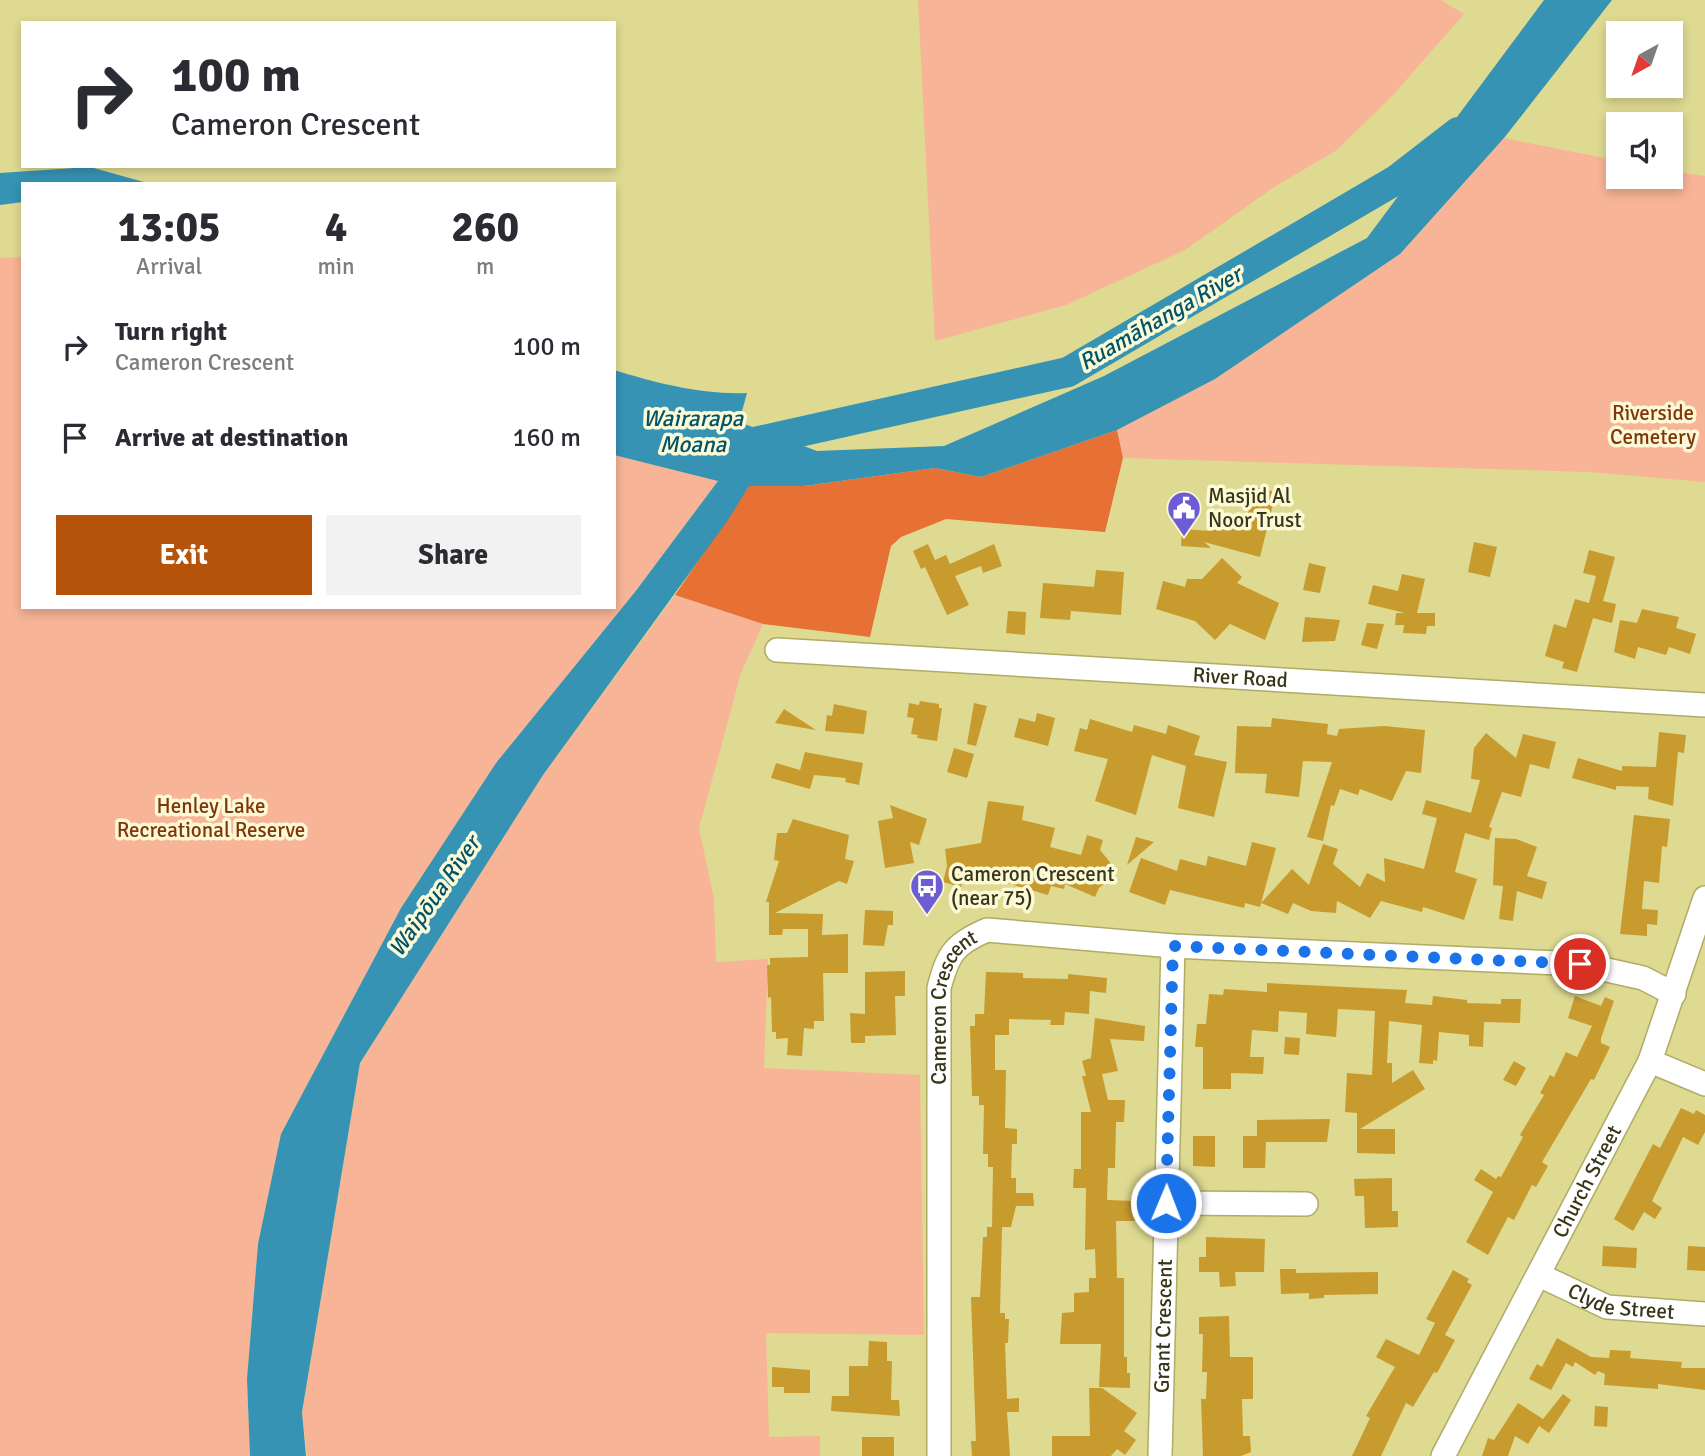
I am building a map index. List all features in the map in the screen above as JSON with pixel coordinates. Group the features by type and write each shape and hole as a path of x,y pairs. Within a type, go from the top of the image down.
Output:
{"street":[{"name":"River Road","path":"776,650 1705,705"},
{"name":"Church Street","path":"1443,1456 1650,1061 1705,898"},
{"name":"Cameron Crescent","path":"939,1456 939,988 946,959 964,939 988,930 1173,946 1580,964 1643,978 1674,994"},
{"name":"Grant Crescent","path":"1160,1456 1173,946"},
{"path":"1650,1061 1705,1084"},
{"path":"1166,1203 1306,1204"},
{"name":"Clyde Street","path":"1539,1275 1608,1307 1705,1314"}],"green space":[{"path":"918,0 1441,0 1464,14 1393,95 1337,150 1274,187 1185,250 1066,305 935,341"},
{"name":"Riverside Cemetery","path":"1504,138 1606,158 1606,189 1683,189 1683,173 1705,176 1705,482 1589,472 1123,458 1117,430 1215,379 1400,254"},
{"name":"Henley Lake Recreational Reserve","path":"21,257 21,609 616,609 616,455 719,480 635,592 496,763 401,908 281,1134 258,1245 247,1379 250,1456 0,1456 0,258"},
{"path":"675,595 763,624 741,673 699,828 714,899 716,962 768,959 764,1068 920,1075 924,1335 766,1333 769,1437 820,1436 820,1456 307,1456 302,1412 360,1063 543,775"}],"shaded area":[{"path":"1117,430 1123,458 1105,532 946,519 901,537 891,546 870,637 763,624 675,595 749,486 804,486 935,468 981,477"}],"water":[{"path":"1544,0 1612,0 1504,138 1400,254 1215,379 1117,430 981,477 935,468 804,486 749,486 728,520 543,775 360,1063 302,1412 306,1456 250,1456 247,1379 258,1244 281,1134 401,908 496,763 635,592 718,481 616,456 616,371 680,387 747,393 739,422 817,451 944,446 1104,376 1367,238"},
{"path":"94,168 144,182 21,182 21,202 0,205 0,173"}],"building":[{"path":"1255,487 1276,492 1260,557 1204,542 1211,548 1181,546 1182,529 1211,531 1213,523 1244,528"},
{"path":"1474,542 1497,547 1490,577 1468,572"},
{"path":"928,544 935,560 946,555 950,564 994,544 1002,566 983,573 981,566 955,576 969,605 947,615 925,567 921,569 913,551"},
{"path":"1589,550 1615,557 1603,601 1616,604 1612,623 1593,618 1577,672 1562,668 1564,662 1545,656 1554,624 1566,628 1575,599 1589,603 1596,576 1583,573"},
{"path":"1222,558 1242,577 1237,583 1279,603 1265,640 1230,624 1215,640 1195,621 1156,609 1163,581 1185,587 1187,579 1202,579"},
{"path":"1309,563 1326,567 1320,593 1303,590"},
{"path":"1096,570 1124,572 1121,615 1071,611 1070,620 1040,618 1043,583 1094,587"},
{"path":"1402,574 1425,579 1417,613 1435,613 1435,626 1427,626 1426,634 1403,633 1404,625 1395,625 1396,613 1405,613 1368,604 1373,585 1398,591"},
{"path":"1642,609 1679,617 1676,628 1696,634 1690,654 1669,647 1666,655 1638,647 1635,659 1614,652 1620,620 1637,623"},
{"path":"1008,611 1026,612 1025,635 1006,633"},
{"path":"1305,617 1340,620 1335,641 1302,642"},
{"path":"1367,623 1384,624 1377,649 1361,645"},
{"path":"920,701 939,704 939,708 942,708 937,741 917,738 918,735 911,734 914,718 907,717 909,703 919,705"},
{"path":"974,703 987,706 976,746 967,744"},
{"path":"834,704 867,711 864,734 825,731 827,715 832,716"},
{"path":"784,709 816,730 775,723"},
{"path":"1037,713 1055,718 1048,746 1014,737 1019,718 1035,722"},
{"path":"1272,718 1328,724 1327,734 1337,736 1339,729 1384,726 1425,730 1421,773 1406,771 1392,801 1360,789 1358,795 1340,789 1334,806 1331,805 1323,841 1307,837 1332,762 1303,761 1299,797 1265,793 1267,774 1235,773 1237,726 1271,727"},
{"path":"1090,719 1132,732 1134,725 1166,734 1168,725 1200,736 1194,755 1227,762 1214,817 1178,808 1186,766 1152,755 1136,815 1095,801 1108,759 1074,751 1080,728 1087,730"},
{"path":"1659,732 1686,735 1684,753 1678,752 1673,806 1648,799 1649,787 1616,786 1616,790 1572,778 1578,758 1622,771 1622,766 1656,767"},
{"path":"1486,733 1516,758 1523,734 1556,742 1549,769 1530,764 1521,797 1502,792 1489,827 1492,828 1489,840 1465,833 1455,872 1477,879 1464,920 1423,907 1422,912 1381,901 1370,918 1337,901 1336,913 1311,911 1293,903 1288,914 1261,903 1292,869 1309,885 1323,844 1338,849 1333,864 1360,887 1367,873 1385,882 1384,858 1424,869 1437,818 1422,814 1426,800 1471,813 1480,780 1471,779 1474,748"},
{"path":"954,748 974,754 967,778 947,772"},
{"path":"805,752 863,763 859,785 845,782 846,778 814,775 810,789 771,778 776,763 800,770"},
{"path":"988,801 1024,806 1022,820 1055,828 1050,847 1081,855 1087,835 1103,840 1100,850 1118,872 1099,888 1095,897 1065,884 1064,889 1051,886 1048,895 993,879 992,883 964,875 961,887 943,882 947,866 945,849 981,843"},
{"path":"890,805 927,819 919,845 910,842 914,863 885,868 878,821 893,818"},
{"path":"1634,815 1670,819 1667,847 1662,846 1659,883 1644,881 1642,909 1658,910 1657,925 1647,924 1647,936 1620,934"},
{"path":"793,819 849,835 845,859 854,861 847,884 839,881 775,913 823,914 822,935 848,934 848,973 823,973 824,1021 814,1021 814,1029 804,1028 802,1056 787,1055 788,1038 776,1039 776,1032 772,1032 771,997 768,998 767,965 770,965 770,958 808,957 808,929 783,929 782,935 769,935 769,902 766,902 779,861 774,860 777,833 787,833"},
{"path":"1136,837 1154,842 1127,865"},
{"path":"1495,838 1516,839 1537,847 1527,876 1547,882 1542,899 1517,891 1513,921 1499,919 1503,886 1493,885"},
{"path":"1252,842 1276,848 1260,907 1245,903 1244,908 1170,890 1165,905 1129,892 1141,858 1177,871 1180,859 1206,866 1208,856 1246,866"},
{"path":"865,910 893,911 893,925 888,925 884,946 863,945"},
{"path":"905,971 905,996 895,996 896,1035 865,1036 865,1043 851,1043 850,1013 865,1014 865,972"},
{"path":"986,972 1023,973 1023,978 1068,979 1068,974 1107,978 1106,993 1090,991 1089,1014 1065,1012 1064,1025 1050,1025 1051,1020 1009,1019 1009,1035 995,1035 995,1070 1006,1070 1005,1128 1017,1129 1017,1144 1012,1144 1011,1178 1016,1178 1016,1193 1033,1193 1034,1206 1016,1206 1011,1227 1002,1227 1000,1313 1005,1313 1005,1319 1009,1319 1008,1343 1005,1343 1007,1399 1019,1398 1019,1412 1007,1412 1010,1456 972,1456 971,1441 976,1441 971,1297 980,1297 983,1237 987,1237 987,1227 992,1227 993,1167 988,1167 988,1154 983,1154 984,1105 979,1105 979,1096 972,1096 970,1026 975,1026 975,1014 984,1014"},
{"path":"1267,983 1407,990 1405,1003 1432,1005 1433,996 1467,1000 1467,1003 1501,1004 1501,999 1521,999 1520,1023 1484,1022 1483,1047 1469,1046 1469,1035 1439,1032 1437,1061 1433,1060 1433,1064 1419,1063 1422,1025 1389,1021 1387,1063 1392,1063 1392,1083 1413,1070 1425,1089 1360,1129 1395,1129 1395,1154 1357,1153 1357,1113 1345,1112 1347,1073 1372,1075 1375,1011 1338,1009 1336,1037 1306,1034 1307,1013 1279,1011 1278,1032 1252,1030 1250,1057 1264,1057 1263,1074 1231,1073 1231,1089 1203,1089 1203,1047 1195,1047 1197,1024 1206,1024 1209,994 1223,995 1224,989 1267,992"},
{"path":"1575,996 1601,1006 1605,997 1614,1001 1601,1038 1601,1043 1610,1047 1594,1080 1591,1079 1542,1162 1548,1166 1536,1187 1532,1185 1514,1220 1508,1217 1488,1255 1466,1242 1493,1192 1474,1180 1481,1169 1496,1179 1501,1177 1523,1137 1520,1135 1544,1095 1540,1093 1550,1075 1554,1077 1566,1052 1577,1057 1592,1026 1568,1018"},
{"path":"1095,1018 1145,1026 1144,1041 1110,1039 1118,1071 1102,1074 1108,1100 1125,1100 1124,1122 1116,1122 1115,1168 1108,1168 1107,1200 1135,1201 1135,1221 1116,1221 1117,1278 1124,1278 1124,1357 1127,1357 1130,1388 1099,1387 1101,1344 1060,1344 1062,1313 1074,1312 1074,1293 1089,1292 1089,1278 1096,1278 1095,1249 1085,1250 1086,1188 1073,1188 1074,1169 1081,1169 1081,1112 1091,1112 1082,1076 1086,1076 1082,1061 1091,1058"},
{"path":"1285,1037 1300,1038 1299,1055 1284,1054"},
{"path":"1514,1061 1526,1068 1516,1086 1503,1080"},
{"path":"1681,1108 1694,1114 1696,1110 1705,1115 1705,1132 1698,1145 1683,1137 1652,1201 1662,1208 1655,1219 1644,1212 1633,1231 1614,1219 1653,1144 1660,1148"},
{"path":"1330,1119 1327,1142 1266,1142 1265,1168 1243,1168 1243,1136 1257,1136 1257,1120"},
{"path":"1193,1136 1215,1136 1215,1167 1193,1166"},
{"path":"1392,1178 1392,1211 1398,1211 1398,1227 1365,1228 1364,1196 1355,1196 1354,1179"},
{"path":"1206,1237 1265,1239 1264,1272 1235,1272 1236,1286 1220,1287 1219,1272 1199,1272 1199,1257 1206,1257"},
{"path":"1603,1246 1637,1248 1636,1268 1602,1266"},
{"path":"1688,1246 1705,1247 1705,1271 1687,1270"},
{"path":"1280,1269 1296,1269 1296,1273 1378,1272 1378,1294 1324,1295 1324,1298 1309,1299 1309,1293 1281,1294"},
{"path":"1453,1270 1469,1279 1467,1282 1472,1285 1445,1335 1455,1340 1437,1373 1434,1372 1413,1407 1406,1403 1381,1456 1352,1456 1370,1418 1366,1416 1395,1367 1376,1357 1386,1339 1419,1355 1435,1323 1426,1319"},
{"path":"1229,1316 1230,1357 1253,1357 1253,1399 1242,1399 1243,1436 1250,1436 1251,1452 1241,1456 1203,1456 1201,1399 1206,1399 1207,1372 1202,1372 1203,1334 1199,1334 1199,1317"},
{"path":"1557,1338 1591,1357 1609,1358 1610,1350 1631,1351 1630,1358 1682,1362 1681,1368 1705,1368 1705,1390 1658,1384 1658,1389 1604,1385 1605,1374 1598,1371 1595,1375 1575,1362 1573,1367 1566,1363 1551,1390 1529,1379 1537,1364 1542,1367"},
{"path":"869,1341 887,1342 887,1361 892,1361 891,1400 899,1400 900,1416 831,1411 832,1396 849,1396 849,1366 868,1366"},
{"path":"772,1367 810,1370 810,1393 784,1393 784,1387 772,1387"},
{"path":"1089,1388 1102,1388 1137,1413 1124,1431 1136,1440 1125,1455 1117,1449 1111,1456 1052,1456 1052,1436 1090,1436"},
{"path":"1563,1394 1571,1400 1549,1433 1539,1426 1528,1444 1515,1436 1508,1456 1482,1456 1488,1438 1494,1440 1518,1403 1543,1419"},
{"path":"1595,1406 1608,1407 1607,1427 1594,1426"},
{"path":"862,1437 894,1437 894,1456 862,1456"}],"waterway":[{"name":"Ruamāhanga River","path":"737,438 750,443 1068,372 1396,180 1458,132"}],"place":[{"name":"Masjid Al Noor Trust","path":"1184,538"},
{"name":"Cameron Crescent (near 75)","path":"927,916"}],"route":[{"path":"1166,1203 1173,946 1580,964"}],"water label":[{"name":"Wairarapa Moana","path":"693,431"},
{"name":"Waipōua River","path":"434,896"}]}
